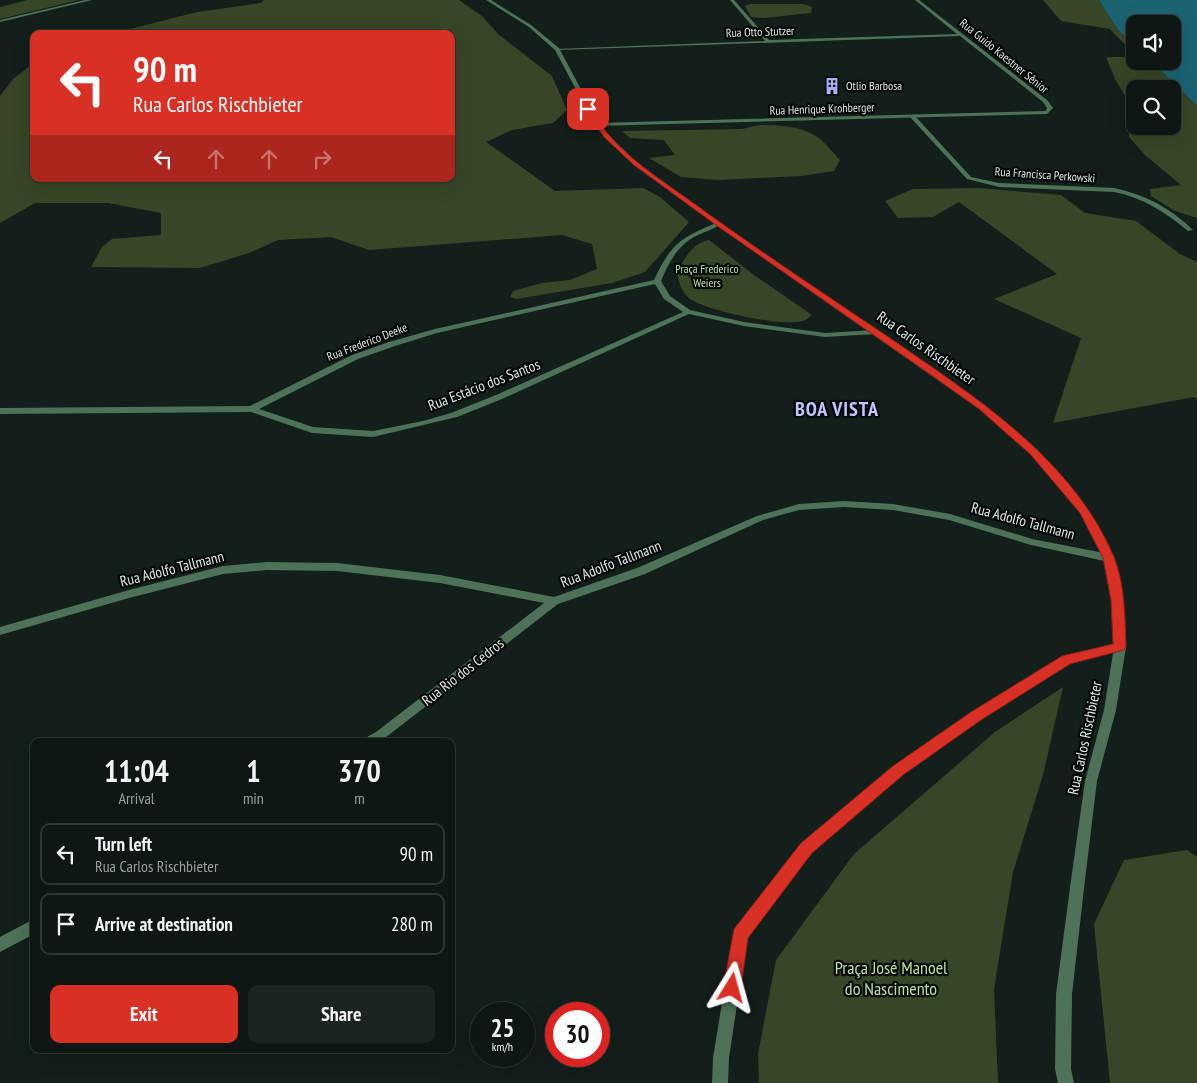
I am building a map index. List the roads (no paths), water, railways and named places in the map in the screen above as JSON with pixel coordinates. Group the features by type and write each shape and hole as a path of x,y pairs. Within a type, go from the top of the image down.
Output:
{"street":[{"path":"0,21 90,0"},
{"name":"Rua Carlos Rischbieter","path":"488,0 530,26 557,49 598,125 606,136 636,164 718,224 982,407 1034,451 1085,512 1108,558 1118,600 1120,647 1110,710 1091,781 1064,994 1063,1069 1066,1083"},
{"path":"732,0 768,42"},
{"name":"Rua Guido Kaestner Sênior","path":"917,0 1045,101 1050,108 1047,112"},
{"name":"Rua Otto Stutzer","path":"557,49 962,35"},
{"name":"Rua Henrique Krohberger","path":"598,125 1047,112"},
{"name":"Rua Francisca Perkowski","path":"913,117 969,178 999,185 1114,190 1132,194 1154,202 1190,230"},
{"path":"718,224 685,238 668,255 657,281 667,297 688,312 744,324 825,336 876,332"},
{"name":"Rua Frederico Deeke","path":"0,411 252,409 337,366 392,344 435,331 657,281"},
{"name":"Rua Estácio dos Santos","path":"252,409 312,430 373,434 424,423 454,415 499,397 688,312"},
{"name":"Rua Adolfo Tallmann","path":"0,631 129,594 223,570 267,566 337,567 440,580 554,601 641,571 760,518 799,507 844,504 893,507 950,517 1031,542 1108,558"},
{"name":"Rua Rio dos Cedros","path":"376,738 554,601"},
{"path":"720,1083 721,1058 740,935 806,848 898,770 976,716 1066,660 1120,647"},
{"path":"0,945 30,928"}],"water":[{"path":"1099,0 1197,0 1197,106 1181,90 1181,80 1170,80 1160,70 1181,70 1181,15 1126,15 1126,38 1118,30"}],"place":[{"name":"Otlio Barbosa","path":"832,86"}],"district":[{"name":"BOA VISTA","path":"837,409"}],"park label":[{"name":"Praça Frederico Weiers","path":"707,276"},
{"name":"Praça José Manoel do Nascimento","path":"891,978"}]}
